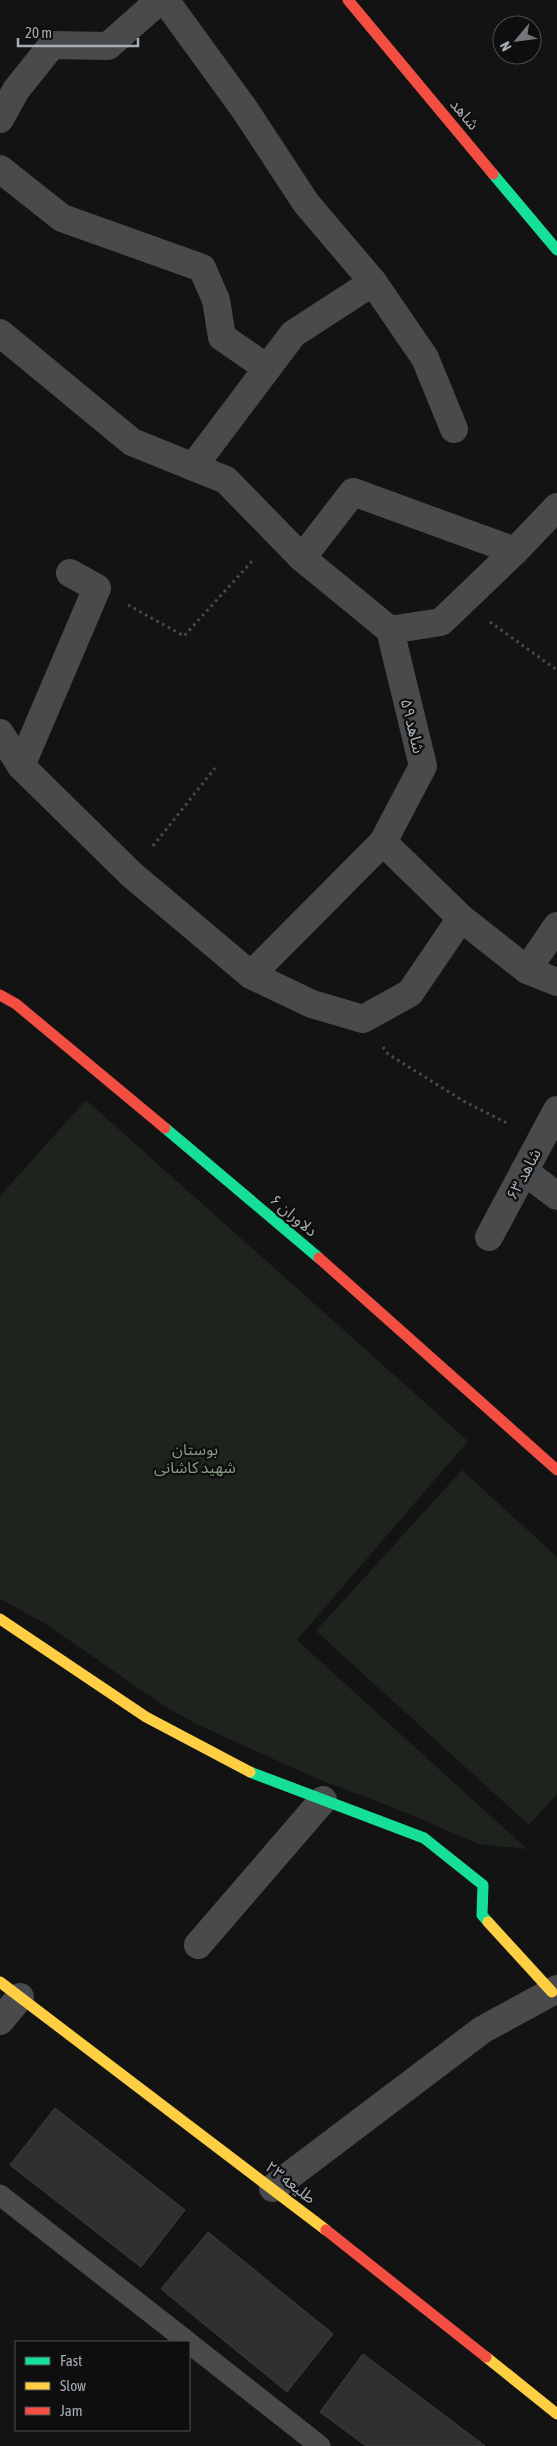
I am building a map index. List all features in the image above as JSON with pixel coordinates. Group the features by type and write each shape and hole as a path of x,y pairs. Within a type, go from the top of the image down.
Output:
{"street":[{"path":"0,119 16,90 52,44 108,46 160,0"},
{"path":"165,0 245,110 306,203 372,282 425,358 454,429"},
{"name":"شاهد","path":"348,0 557,250"},
{"path":"0,169 62,218 202,268 216,300 222,337 267,368"},
{"path":"193,467 293,334 372,282"},
{"path":"0,332 132,442 226,480 302,558 390,630 441,622 515,551 557,507"},
{"path":"302,558 353,492 515,551"},
{"path":"22,766 97,588 70,573"},
{"name":"شاهد ۵۹","path":"251,975 383,842 423,766 390,630"},
{"path":"0,733 22,766 131,874 251,975 312,1004 363,1019 410,993 461,918"},
{"path":"383,842 461,918 527,970 557,982"},
{"path":"527,970 557,926"},
{"name":"دلاوران ۶","path":"0,995 23,1010 358,1290 557,1470"},
{"name":"شاهد ۶۳","path":"489,1237 557,1110"},
{"path":"524,1171 557,1196"},
{"path":"0,1620 146,1717 262,1778 424,1838 484,1885 482,1915 554,1990 482,2030 273,2188"},
{"path":"198,1945 323,1800"},
{"path":"0,2021 10,1990"},
{"name":"طلیعه ۲۳","path":"10,1990 273,2188 557,2414"}],"lane":[{"path":"0,2194 185,2341"},
{"path":"190,2345 320,2446"}],"path":[{"path":"97,588 184,636 277,533"},
{"path":"462,603 557,670"},
{"path":"131,874 215,768"},
{"path":"363,1019 388,1054 465,1102 540,1141"}],"green space":[{"name":"بوستان شهید کاشانی","path":"86,1100 468,1441 297,1640 527,1849 478,1844 412,1815 313,1777 196,1724 161,1704 46,1624 0,1599 0,1196"},
{"path":"462,1470 557,1557 557,1794 529,1825 316,1631"}],"building":[{"path":"55,2108 185,2210 141,2267 10,2165"},
{"path":"208,2232 333,2334 287,2392 161,2289"},
{"path":"363,2354 485,2446 366,2446 320,2412"}],"traffic: fast":[{"path":"493,174 557,250"},
{"path":"165,1128 319,1258"},
{"path":"250,1772 424,1838 483,1885 482,1915 488,1922"}],"traffic: slow":[{"path":"0,1619 146,1717 250,1772"},
{"path":"488,1922 552,1992"},
{"path":"0,1982 326,2230"},
{"path":"486,2357 557,2414"}],"traffic: jam":[{"path":"348,0 493,174"},
{"path":"0,995 16,1004 165,1128"},
{"path":"319,1258 557,1470"},
{"path":"326,2230 486,2357"}]}
